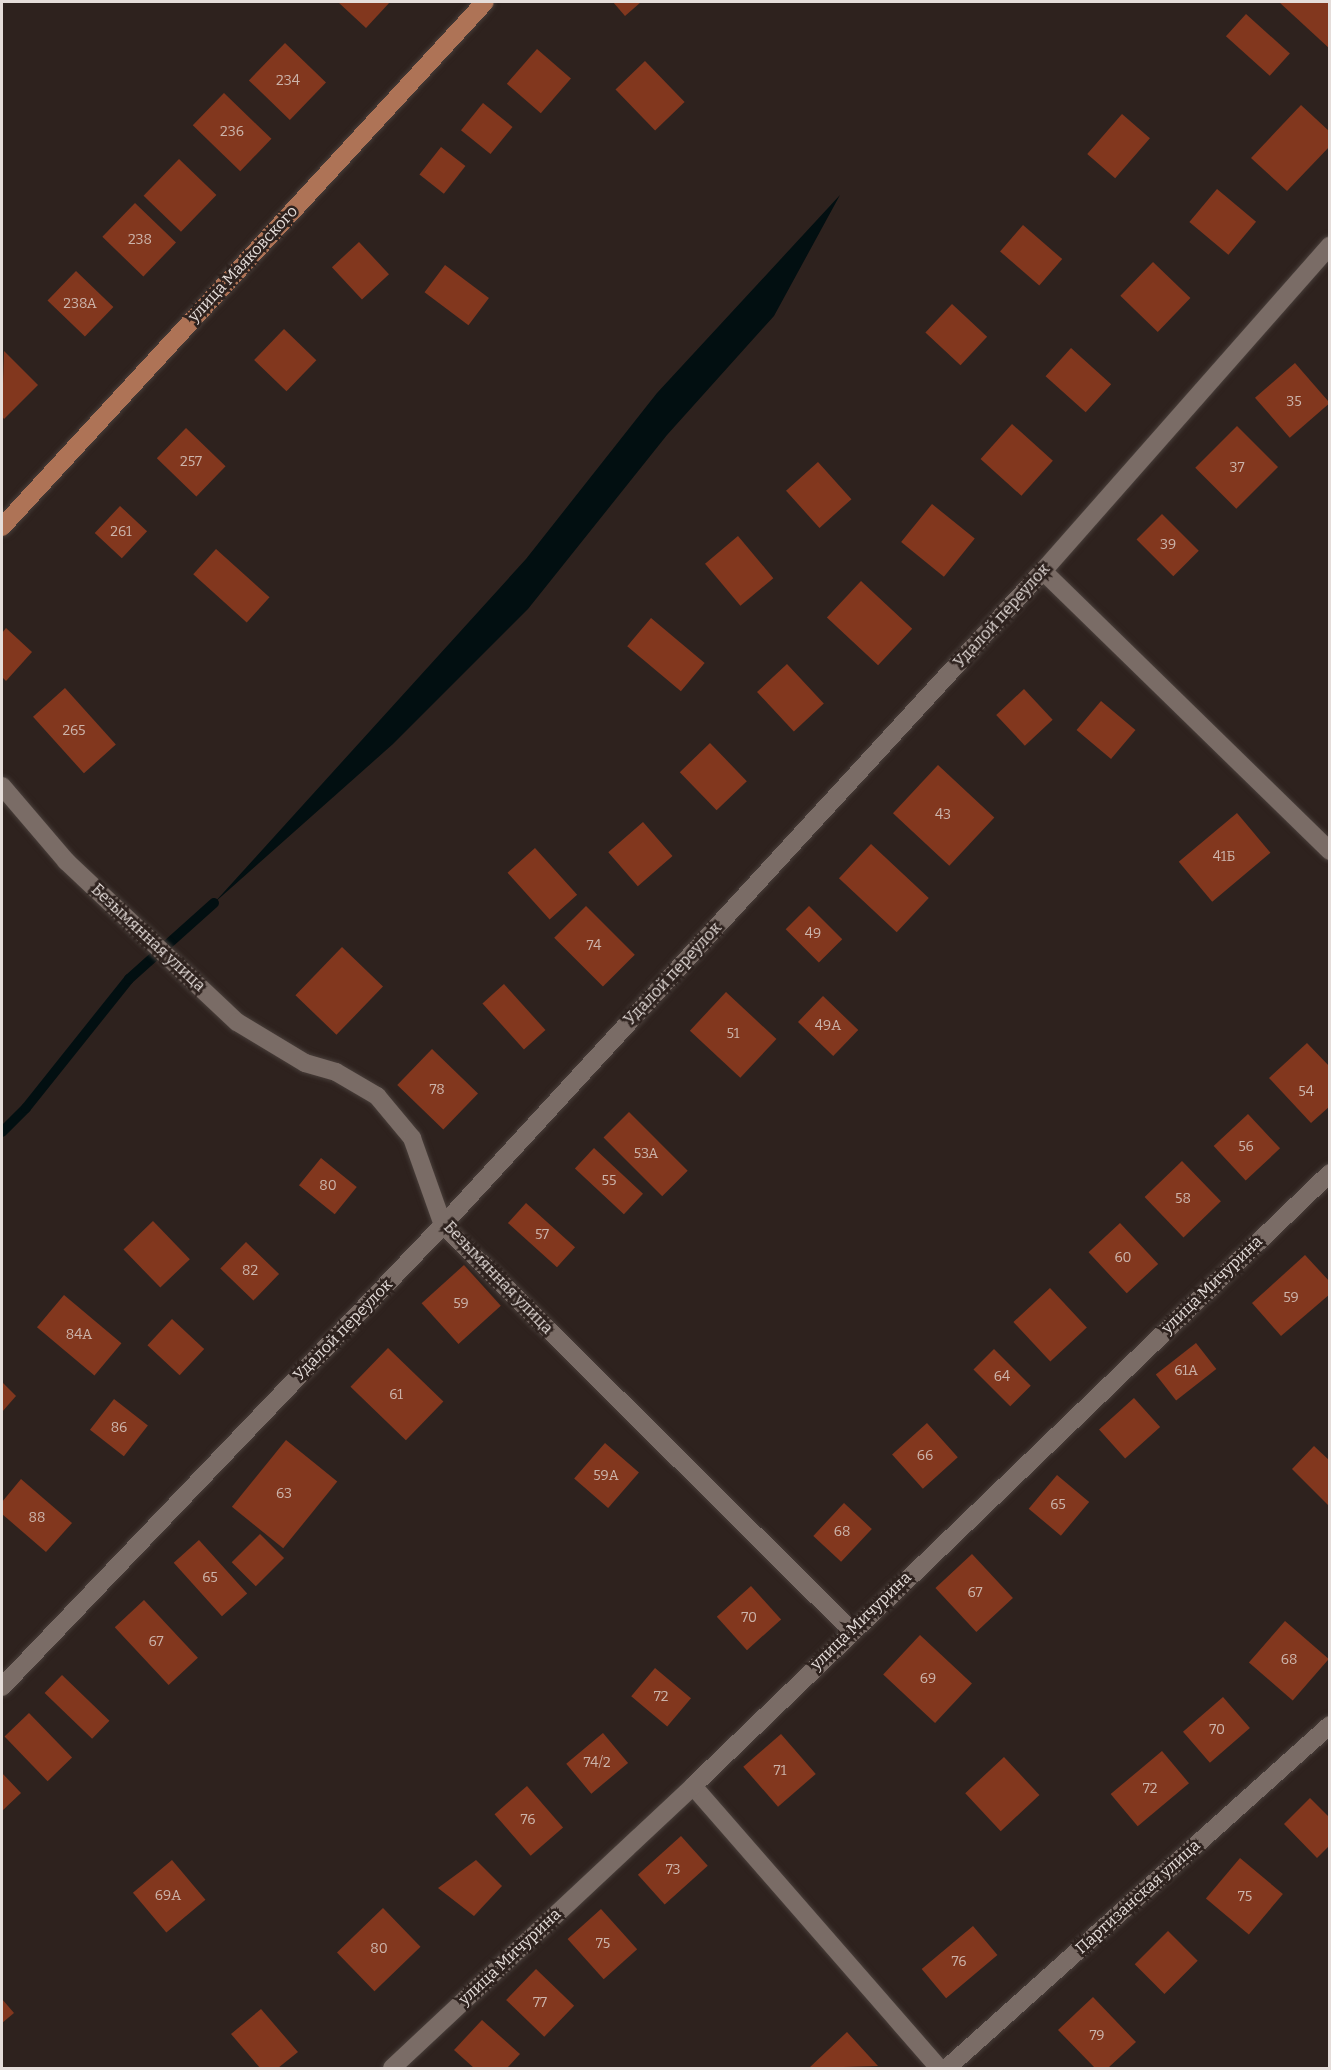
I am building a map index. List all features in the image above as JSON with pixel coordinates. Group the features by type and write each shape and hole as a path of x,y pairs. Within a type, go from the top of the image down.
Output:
{"main road":[{"name":"улица Маяковского","path":"2,527 485,2"}],"street":[{"name":"Удалой переулок","path":"2,1687 443,1225 1043,571 1329,246"},
{"path":"1043,571 1329,851"},
{"name":"Безымянная улица","path":"2,786 66,861 237,1022 305,1063 336,1072 377,1096 412,1138 443,1225 851,1630"},
{"name":"улица Мичурина","path":"392,2068 693,1786 851,1630 1329,1173"},
{"name":"Партизанская улица","path":"947,2068 1329,1725"},
{"path":"693,1786 939,2068"}],"shaded area":[{"path":"840,195 774,316 667,435 528,609 393,744 214,903 526,559 657,393"}],"building":[{"path":"338,2 390,2 366,28"},
{"path":"613,2 641,2 625,16"},
{"path":"1279,2 1330,2 1330,49"},
{"path":"1246,14 1290,53 1270,76 1226,36"},
{"path":"285,43 326,83 290,120 249,80"},
{"path":"537,49 571,79 541,113 507,84"},
{"path":"645,61 685,102 655,130 616,89"},
{"path":"224,93 271,139 240,171 193,125"},
{"path":"483,103 513,127 491,154 461,130"},
{"path":"1301,105 1330,132 1330,146 1287,191 1251,158"},
{"path":"1122,114 1150,138 1115,178 1087,154"},
{"path":"441,147 465,166 444,194 419,175"},
{"path":"179,159 216,195 181,232 144,196"},
{"path":"1217,189 1256,222 1228,255 1189,222"},
{"path":"135,203 176,243 143,276 102,237"},
{"path":"1023,225 1062,259 1039,286 1000,251"},
{"path":"359,242 389,274 362,299 332,267"},
{"path":"1153,262 1190,298 1158,332 1120,296"},
{"path":"445,265 489,298 468,325 425,292"},
{"path":"76,271 113,307 85,337 48,300"},
{"path":"952,304 987,337 961,365 925,333"},
{"path":"284,329 316,360 286,391 254,360"},
{"path":"1071,348 1111,384 1086,412 1046,376"},
{"path":"4,351 38,385 4,419 2,416"},
{"path":"1295,363 1330,403 1290,438 1255,398"},
{"path":"1012,424 1053,461 1021,496 981,459"},
{"path":"1237,426 1278,467 1236,509 1195,468"},
{"path":"186,428 226,466 196,496 157,458"},
{"path":"818,462 851,499 820,528 786,491"},
{"path":"932,504 975,539 944,577 901,542"},
{"path":"120,506 147,531 122,558 95,533"},
{"path":"1162,514 1199,551 1173,576 1137,539"},
{"path":"738,536 773,578 740,606 705,564"},
{"path":"216,549 270,597 247,622 193,574"},
{"path":"861,581 912,629 878,665 827,618"},
{"path":"651,618 705,663 681,691 627,646"},
{"path":"6,628 32,652 6,681 2,677 2,633"},
{"path":"787,664 824,703 794,731 757,692"},
{"path":"65,688 116,744 84,773 33,717"},
{"path":"1024,689 1053,720 1025,746 996,715"},
{"path":"1101,701 1135,730 1111,759 1077,730"},
{"path":"710,743 747,781 717,810 680,772"},
{"path":"938,765 994,818 949,866 893,813"},
{"path":"1237,813 1270,853 1212,902 1179,862"},
{"path":"643,822 673,856 638,886 608,852"},
{"path":"871,844 929,898 897,932 839,878"},
{"path":"535,848 577,895 550,920 508,873"},
{"path":"586,906 635,955 603,987 554,938"},
{"path":"809,906 842,939 819,963 786,929"},
{"path":"342,947 383,987 336,1035 295,995"},
{"path":"504,984 545,1030 524,1049 482,1003"},
{"path":"726,992 776,1039 740,1078 690,1031"},
{"path":"823,996 858,1030 833,1056 798,1022"},
{"path":"1307,1043 1330,1067 1330,1106 1311,1123 1269,1078"},
{"path":"432,1049 478,1093 443,1129 397,1085"},
{"path":"629,1112 688,1171 662,1196 604,1137"},
{"path":"1248,1114 1280,1148 1246,1180 1214,1146"},
{"path":"594,1148 643,1194 624,1214 575,1168"},
{"path":"321,1158 357,1187 335,1214 299,1185"},
{"path":"1182,1161 1221,1201 1183,1237 1145,1197"},
{"path":"526,1203 575,1247 557,1267 508,1223"},
{"path":"153,1221 190,1259 160,1288 124,1249"},
{"path":"1120,1223 1158,1264 1127,1293 1089,1252"},
{"path":"246,1242 279,1274 253,1301 220,1269"},
{"path":"1305,1255 1330,1282 1330,1294 1281,1336 1252,1303"},
{"path":"464,1265 501,1306 458,1344 422,1303"},
{"path":"1050,1288 1087,1327 1050,1362 1013,1322"},
{"path":"64,1295 121,1343 94,1375 37,1327"},
{"path":"172,1319 204,1349 180,1375 147,1345"},
{"path":"1196,1343 1216,1369 1176,1400 1156,1374"},
{"path":"388,1348 443,1401 406,1440 350,1387"},
{"path":"994,1349 1031,1386 1010,1406 973,1370"},
{"path":"2,1382 16,1396 2,1412"},
{"path":"1134,1398 1160,1427 1125,1458 1099,1429"},
{"path":"114,1399 148,1425 124,1456 90,1430"},
{"path":"927,1423 958,1457 923,1489 892,1454"},
{"path":"286,1440 337,1482 283,1548 232,1507"},
{"path":"605,1443 639,1473 608,1508 574,1478"},
{"path":"1314,1446 1330,1461 1330,1507 1292,1469"},
{"path":"1057,1475 1089,1502 1061,1536 1029,1509"},
{"path":"21,1479 72,1523 46,1552 2,1514 2,1502"},
{"path":"844,1503 872,1529 841,1562 813,1536"},
{"path":"260,1534 284,1558 256,1586 232,1562"},
{"path":"199,1540 247,1594 222,1616 174,1563"},
{"path":"972,1554 1013,1598 976,1632 935,1588"},
{"path":"751,1586 781,1619 747,1650 717,1617"},
{"path":"144,1600 198,1658 169,1685 115,1627"},
{"path":"1285,1621 1329,1659 1293,1701 1249,1663"},
{"path":"920,1635 972,1683 935,1723 883,1674"},
{"path":"655,1668 691,1698 667,1727 631,1696"},
{"path":"62,1675 109,1721 92,1739 45,1693"},
{"path":"1223,1697 1250,1728 1210,1763 1183,1732"},
{"path":"29,1713 72,1758 48,1781 5,1737"},
{"path":"603,1733 628,1763 591,1794 566,1764"},
{"path":"781,1734 816,1774 778,1807 743,1767"},
{"path":"1162,1751 1189,1783 1138,1826 1111,1794"},
{"path":"1004,1757 1039,1795 1001,1831 965,1793"},
{"path":"2,1773 21,1793 2,1811"},
{"path":"527,1786 563,1828 531,1856 495,1814"},
{"path":"1310,1798 1330,1818 1330,1845 1317,1858 1284,1824"},
{"path":"681,1836 708,1866 665,1905 638,1875"},
{"path":"1240,1858 1283,1894 1249,1935 1206,1899"},
{"path":"172,1860 205,1900 166,1933 133,1893"},
{"path":"476,1860 502,1886 474,1916 438,1888"},
{"path":"383,1908 421,1947 374,1991 337,1952"},
{"path":"601,1909 637,1949 604,1979 568,1939"},
{"path":"973,1926 997,1955 946,1998 922,1969"},
{"path":"1168,1931 1198,1961 1164,1994 1135,1964"},
{"path":"536,1969 574,2006 544,2037 506,2000"},
{"path":"1093,1997 1136,2042 1108,2068 1095,2068 1058,2030"},
{"path":"2,1999 14,2013 2,2023"},
{"path":"261,2009 298,2052 278,2068 260,2068 231,2034"},
{"path":"482,2020 520,2054 507,2068 474,2068 454,2050"},
{"path":"847,2032 878,2066 809,2068"}],"waterway":[{"path":"2,1132 26,1108 129,979 214,903"}]}
